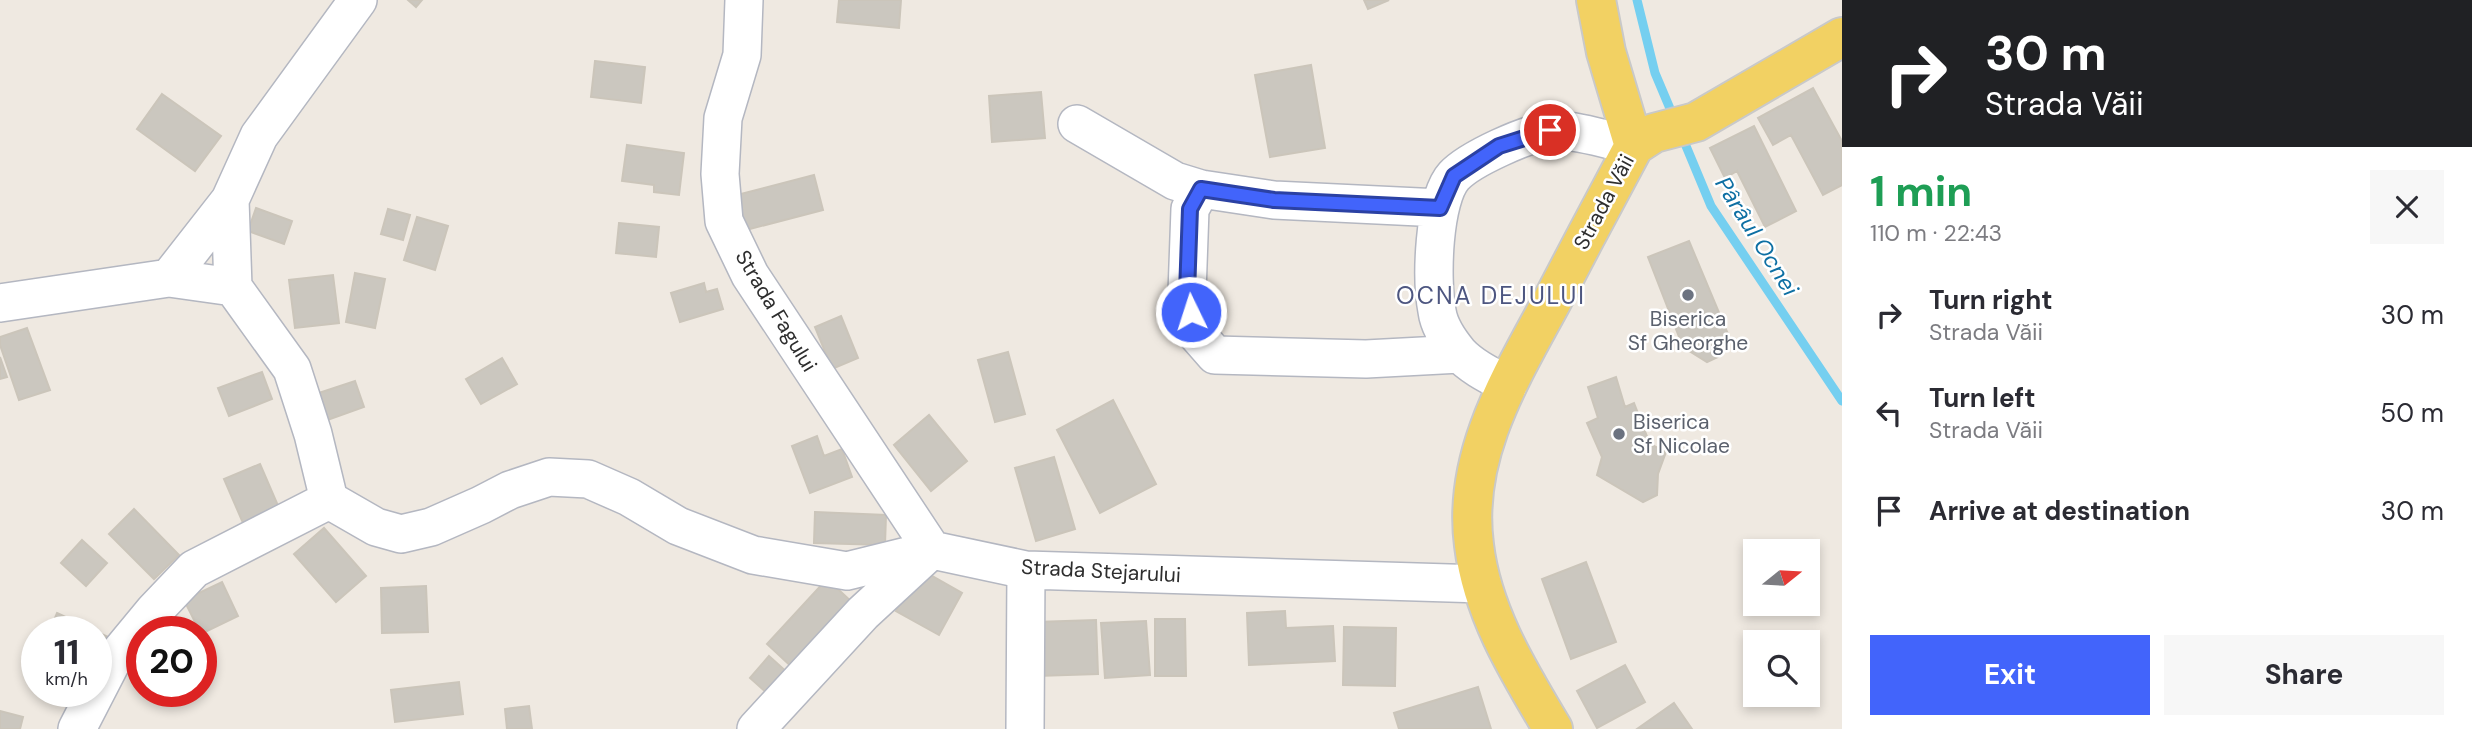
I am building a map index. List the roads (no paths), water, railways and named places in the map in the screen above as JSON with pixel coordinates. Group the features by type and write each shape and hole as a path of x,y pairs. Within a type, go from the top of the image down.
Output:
{"main road":[{"path":"1596,0 1606,52 1644,139 1696,122 1842,37"},
{"name":"Strada Văii","path":"1553,729 1510,657 1482,584 1472,520 1475,478 1485,435 1508,385 1644,139"}],"street":[{"path":"169,278 230,200 259,136 358,0"},
{"name":"Strada Fagului","path":"744,0 742,55 723,118 719,174 724,221 750,275 932,550"},
{"path":"1077,124 1175,181 1201,189 1274,200 1440,208"},
{"name":"Strada Văii","path":"1508,385 1478,369 1460,354 1444,331 1437,312 1433,266 1440,208 1454,176 1499,146 1550,130 1644,139"},
{"path":"1201,189 1190,209 1187,293 1194,331 1215,355 1366,359 1460,354"},
{"path":"230,200 233,287 292,369 313,434 329,500 376,527 401,534 431,527 510,490 549,477 588,479 629,496 678,526 753,555 848,571 932,550"},
{"path":"0,303 169,278 233,287"},
{"path":"77,729 111,663 154,611 194,569 329,500"},
{"path":"756,729 863,614 932,550"},
{"name":"Strada Stejarului","path":"932,550 1027,570 1482,584"},
{"path":"1026,729 1027,570"}],"waterway":[{"name":"Pârâul Ocnei","path":"1637,0 1655,73 1674,118"},
{"name":"Pârâul Ocnei","path":"1681,134 1711,206 1842,401"}],"place":[{"name":"Biserica Sf Gheorghe","path":"1688,295"},
{"name":"Biserica Sf Nicolae","path":"1619,434"}],"district":[{"name":"OCNA DEJULUI","path":"1491,295"}]}
